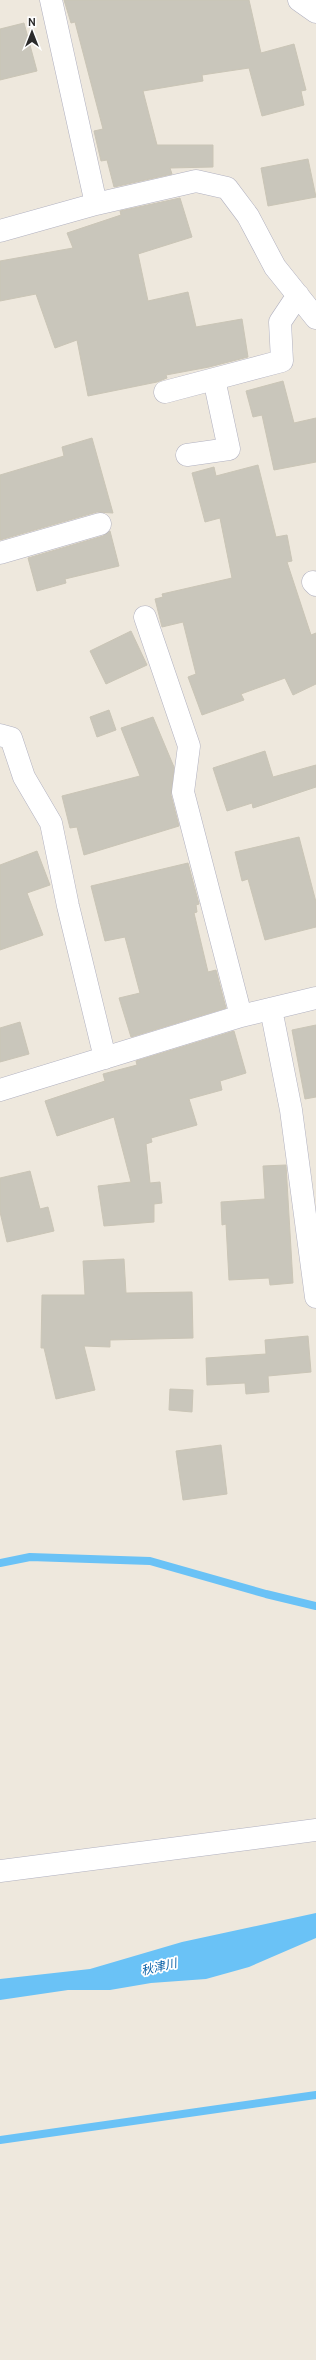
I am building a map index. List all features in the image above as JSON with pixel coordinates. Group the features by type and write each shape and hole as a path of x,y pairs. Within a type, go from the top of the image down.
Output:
{"street":[{"path":"51,0 96,204"},
{"path":"299,0 316,12"},
{"path":"0,231 96,204 196,181 227,188 248,216 275,267 316,318"},
{"path":"165,392 282,361 280,322 298,296"},
{"path":"187,455 229,449 214,379"},
{"path":"0,553 100,524"},
{"path":"145,617 189,746 183,792 241,1016"},
{"path":"0,735 11,738 24,777 52,823 68,906 105,1058"},
{"path":"0,1090 241,1016 316,998"},
{"path":"271,1009 291,1110 316,1297"},
{"path":"0,1871 316,1830"}],"water":[{"name":"秋津川","path":"316,1913 316,1938 249,1967 206,1979 151,1983 110,1990 68,1990 0,2000 0,1979 90,1969 182,1942"}],"building":[{"path":"64,0 249,0 261,53 294,44 306,90 301,91 304,105 262,116 249,68 202,75 203,81 143,91 157,145 213,145 213,167 170,168 172,174 114,187 107,160 101,161 94,131 103,129 75,22 71,23"},
{"path":"24,23 37,71 0,80 0,29"},
{"path":"308,159 316,197 268,206 261,168"},
{"path":"180,198 192,237 138,254 148,301 188,292 196,327 242,319 248,357 209,367 166,375 167,378 157,382 88,396 77,340 55,348 36,294 0,301 0,261 73,248 67,233 121,215 120,211"},
{"path":"283,381 294,423 316,418 316,462 274,470 262,415 253,417 246,391"},
{"path":"92,438 113,513 97,512 0,540 0,475 64,456 62,447"},
{"path":"258,465 276,537 287,535 292,561 287,562 311,635 316,633 316,684 293,695 285,678 241,694 244,700 202,715 188,677 196,674 183,622 162,627 155,599 163,597 162,594 232,578 220,518 205,522 192,473 214,467 216,476"},
{"path":"110,531 119,566 65,579 66,583 37,591 28,558 103,536"},
{"path":"131,631 147,665 106,684 90,651"},
{"path":"109,710 116,730 97,737 90,717"},
{"path":"153,717 174,767 171,795 179,826 84,855 77,827 70,828 62,796 140,776 121,728"},
{"path":"265,751 273,777 316,765 316,787 253,808 252,803 227,811 213,768"},
{"path":"299,837 316,902 316,927 265,940 248,879 242,881 235,852"},
{"path":"37,851 50,885 27,893 43,935 0,950 0,865"},
{"path":"188,863 199,904 196,905 197,912 194,913 208,972 216,970 226,1008 131,1037 119,998 140,993 125,937 105,941 91,886"},
{"path":"20,1022 29,1054 0,1062 0,1028"},
{"path":"316,1025 316,1097 305,1099 292,1030"},
{"path":"234,1031 246,1073 220,1081 222,1090 189,1099 197,1125 151,1138 152,1142 146,1144 150,1183 160,1182 162,1203 154,1204 154,1222 104,1226 98,1186 131,1182 114,1117 57,1136 45,1101 105,1081 103,1074 137,1065 136,1061"},
{"path":"286,1165 293,1283 270,1285 269,1278 229,1280 226,1224 222,1225 221,1202 265,1199 263,1166"},
{"path":"30,1171 40,1209 48,1207 54,1231 7,1242 0,1212 0,1178"},
{"path":"124,1259 126,1293 192,1292 193,1338 110,1340 110,1347 84,1346 95,1390 56,1399 44,1348 41,1348 42,1295 85,1295 83,1261"},
{"path":"308,1336 311,1372 268,1376 269,1392 246,1394 245,1383 207,1385 206,1358 266,1354 265,1340"},
{"path":"170,1389 193,1390 192,1412 169,1410"},
{"path":"221,1445 227,1494 183,1500 176,1451"}],"waterway":[{"path":"0,1563 30,1557 150,1561 266,1594 316,1606"},
{"path":"0,2140 316,2095"}]}
